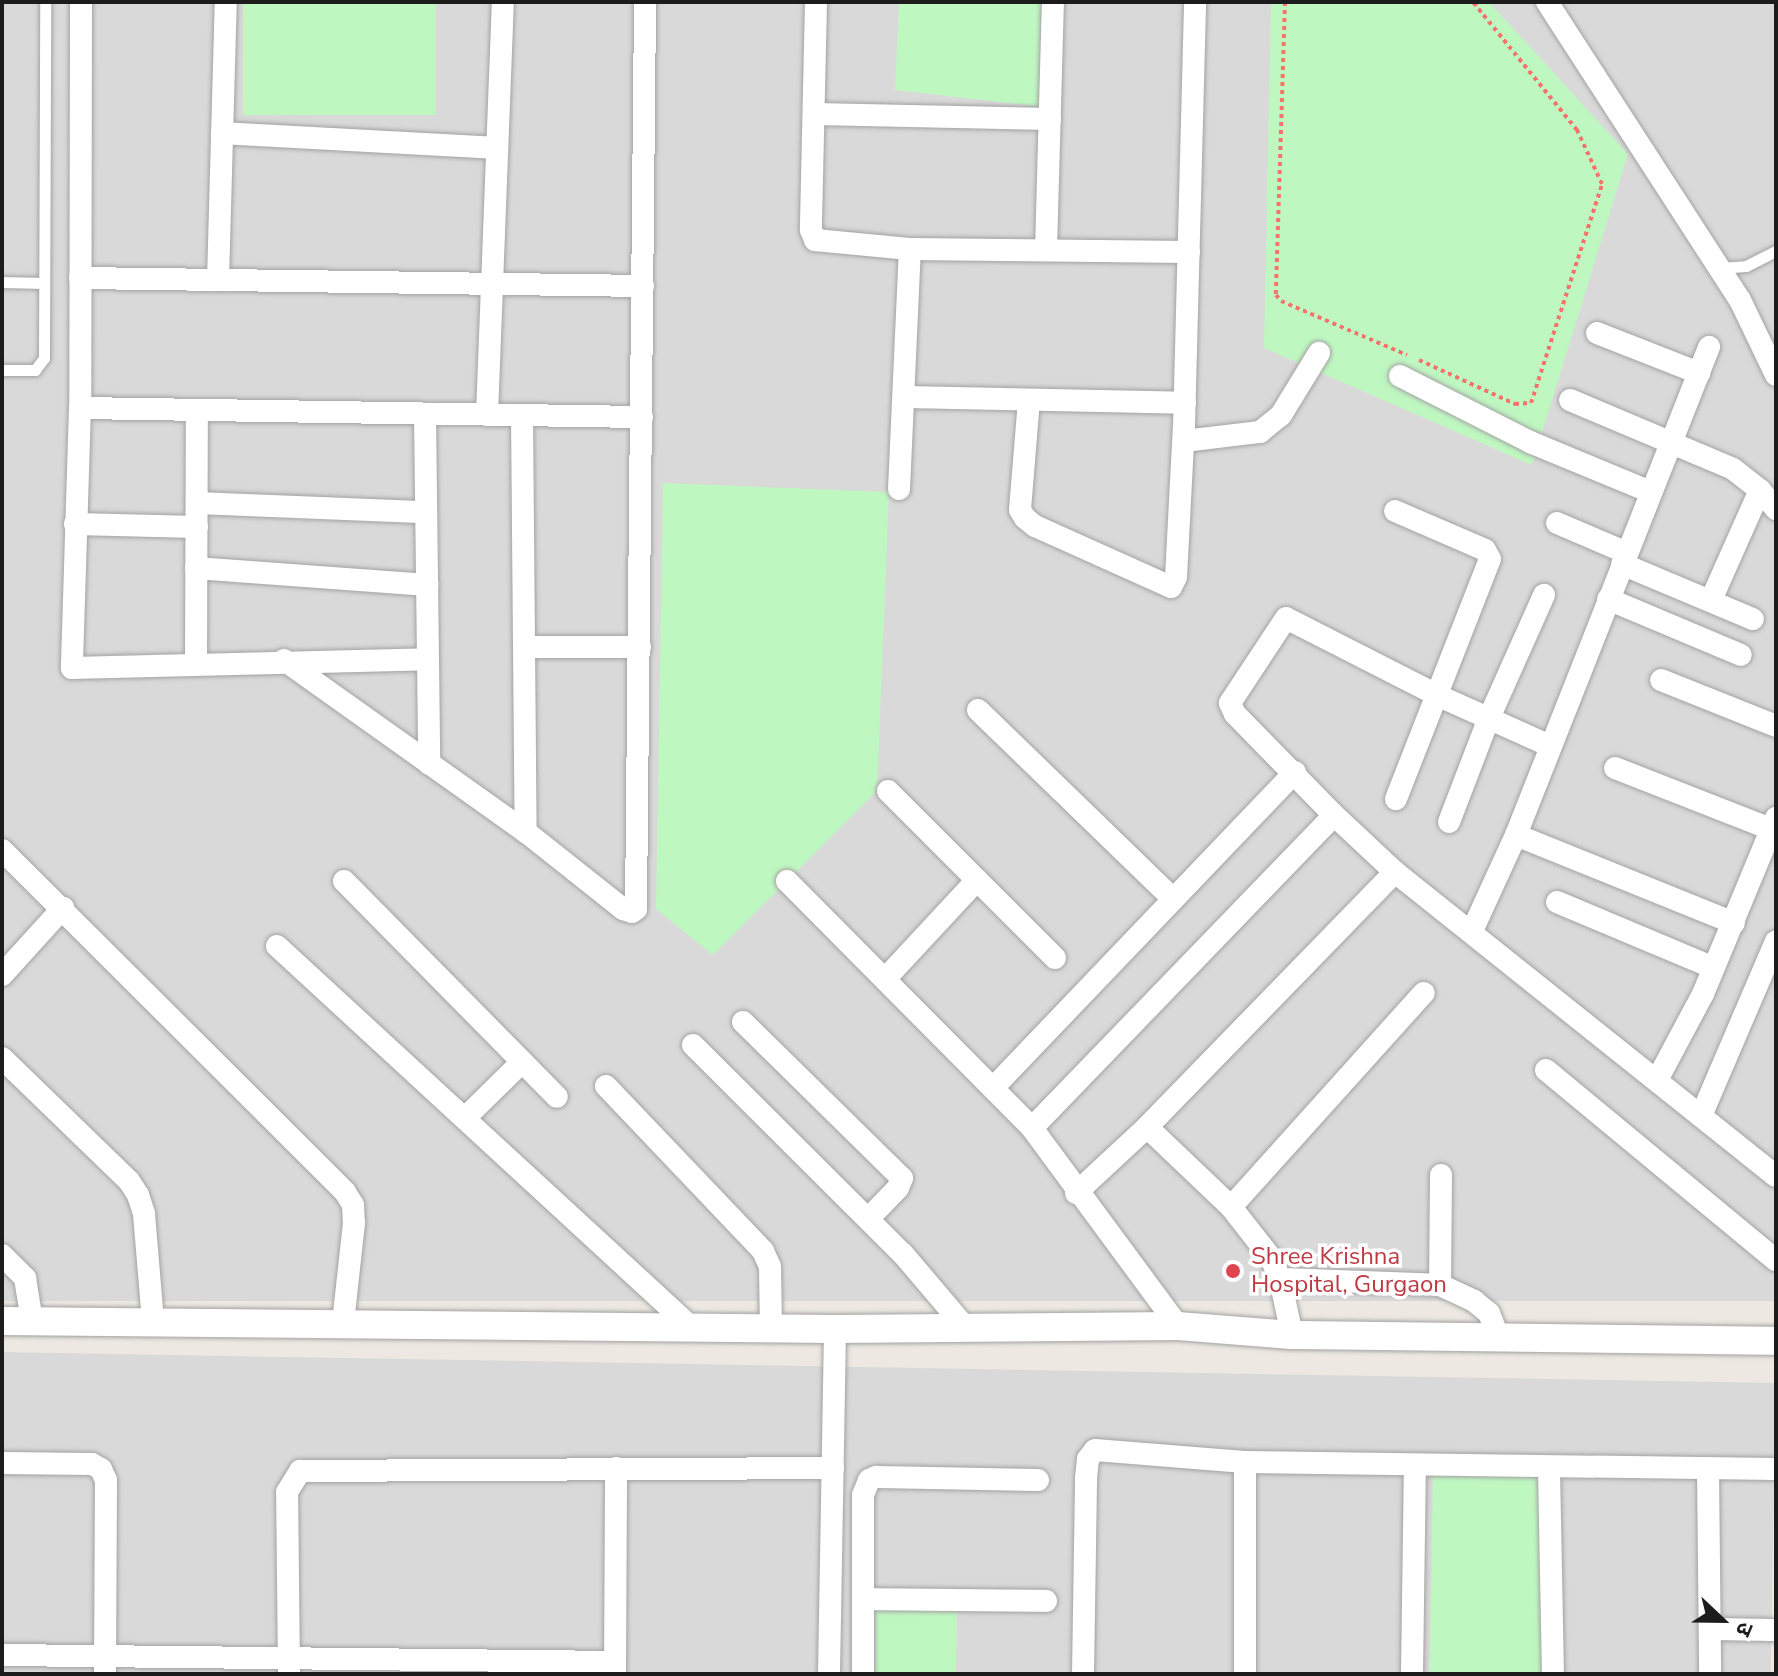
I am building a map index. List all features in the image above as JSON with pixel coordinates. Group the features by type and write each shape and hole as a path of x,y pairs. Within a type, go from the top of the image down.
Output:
{"street":[{"path":"81,2 80,408 72,668 284,660 428,659"},
{"path":"218,280 226,2"},
{"path":"487,415 503,2"},
{"path":"284,660 526,832 623,909 632,912 636,909 645,2"},
{"path":"816,2 811,230 815,240 910,249 1189,252"},
{"path":"1046,250 1053,2"},
{"path":"1029,400 1020,510 1025,518 1035,526 1171,587 1176,577 1184,441 1195,2"},
{"path":"1547,2 1740,300 1776,375"},
{"path":"815,114 1050,119"},
{"path":"222,133 497,148"},
{"path":"899,489 910,249"},
{"path":"80,278 643,286"},
{"path":"1597,333 1699,373"},
{"path":"1472,931 1516,835 1548,745 1709,347"},
{"path":"1184,441 1260,432 1281,415 1319,353"},
{"path":"1400,376 1530,442 1651,492"},
{"path":"905,397 1185,403"},
{"path":"1570,400 1733,469 1760,490 1776,509"},
{"path":"80,408 642,417"},
{"path":"196,664 197,410"},
{"path":"425,414 429,764"},
{"path":"522,415 526,832"},
{"path":"1711,600 1760,490"},
{"path":"197,503 426,512"},
{"path":"1395,511 1489,553 1396,799"},
{"path":"1557,523 1753,619"},
{"path":"75,524 197,527"},
{"path":"196,568 427,585"},
{"path":"1449,822 1489,718 1544,595"},
{"path":"1608,599 1741,655"},
{"path":"1548,745 1437,695 1286,618 1230,703 1235,714 1395,872 1776,1176"},
{"path":"524,647 640,647"},
{"path":"1661,680 1776,726"},
{"path":"978,710 1172,898"},
{"path":"1615,768 1774,823 1714,968 1657,1080"},
{"path":"993,1088 1295,772"},
{"path":"888,791 1055,958"},
{"path":"1032,1128 1334,815"},
{"path":"1516,835 1734,923"},
{"path":"2,850 345,1192 353,1205 354,1223 343,1323"},
{"path":"1076,1193 1147,1127 1395,872"},
{"path":"886,978 977,880"},
{"path":"344,881 557,1097"},
{"path":"787,881 1032,1128 1076,1193 1178,1326"},
{"path":"1557,902 1714,968"},
{"path":"2,975 63,908"},
{"path":"1701,1116 1776,941"},
{"path":"277,946 692,1328"},
{"path":"1231,1207 1424,993"},
{"path":"743,1022 902,1178 898,1188 868,1219"},
{"path":"693,1045 903,1254 965,1327"},
{"path":"2,1058 129,1181 138,1195 144,1214 153,1321"},
{"path":"465,1118 522,1062"},
{"path":"1546,1070 1776,1260"},
{"path":"606,1086 763,1251 770,1267 771,1328"},
{"path":"1147,1127 1231,1207 1271,1258 1280,1279 1292,1335"},
{"path":"1440,1285 1441,1175"},
{"path":"2,1255 25,1278 32,1321"},
{"path":"1280,1279 1440,1285 1474,1301 1489,1313 1498,1337"},
{"path":"2,1321 835,1329 1178,1326 1292,1335 1776,1341"},
{"path":"829,1674 835,1329"},
{"path":"1083,1674 1086,1478 1091,1453 1101,1450 1245,1462 1776,1469"},
{"path":"1245,1462 1245,1674"},
{"path":"2,1463 80,1463 101,1469 106,1480 105,1665"},
{"path":"1412,1674 1415,1466"},
{"path":"2,1655 105,1665 615,1668 616,1468"},
{"path":"289,1667 287,1492 300,1471 833,1468"},
{"path":"1549,1468 1553,1674"},
{"path":"1708,1468 1710,1674"},
{"path":"863,1674 863,1495 869,1480 876,1477 1038,1480"},
{"path":"864,1599 1046,1601"},
{"path":"1710,1629 1776,1630"}],"lane":[{"path":"2,370 28,371 41,365 44,358 45,2"},
{"path":"1719,268 1746,266 1776,251"},
{"path":"2,282 44,283"}],"path":[{"path":"1285,2 1276,295 1281,301 1523,405 1531,403 1535,396 1602,184 1577,130 1473,2"}],"shaded area":[{"path":"2,2 1776,2 1776,1301 2,1301"},
{"path":"2,1352 1776,1383 1771,1674 2,1674"}],"green space":[{"path":"243,2 436,2 436,115 243,115"},
{"path":"899,2 1046,2 1043,107 895,90"},
{"path":"1271,2 1489,2 1628,154 1532,465 1264,348"},
{"path":"663,483 889,492 877,791 713,955 656,909"},
{"path":"1433,1475 1547,1477 1544,1674 1430,1674"},
{"path":"876,1609 957,1610 956,1674 875,1674"}],"place":[{"name":"Shree Krishna Hospital, Gurgaon","path":"1233,1271"}]}
